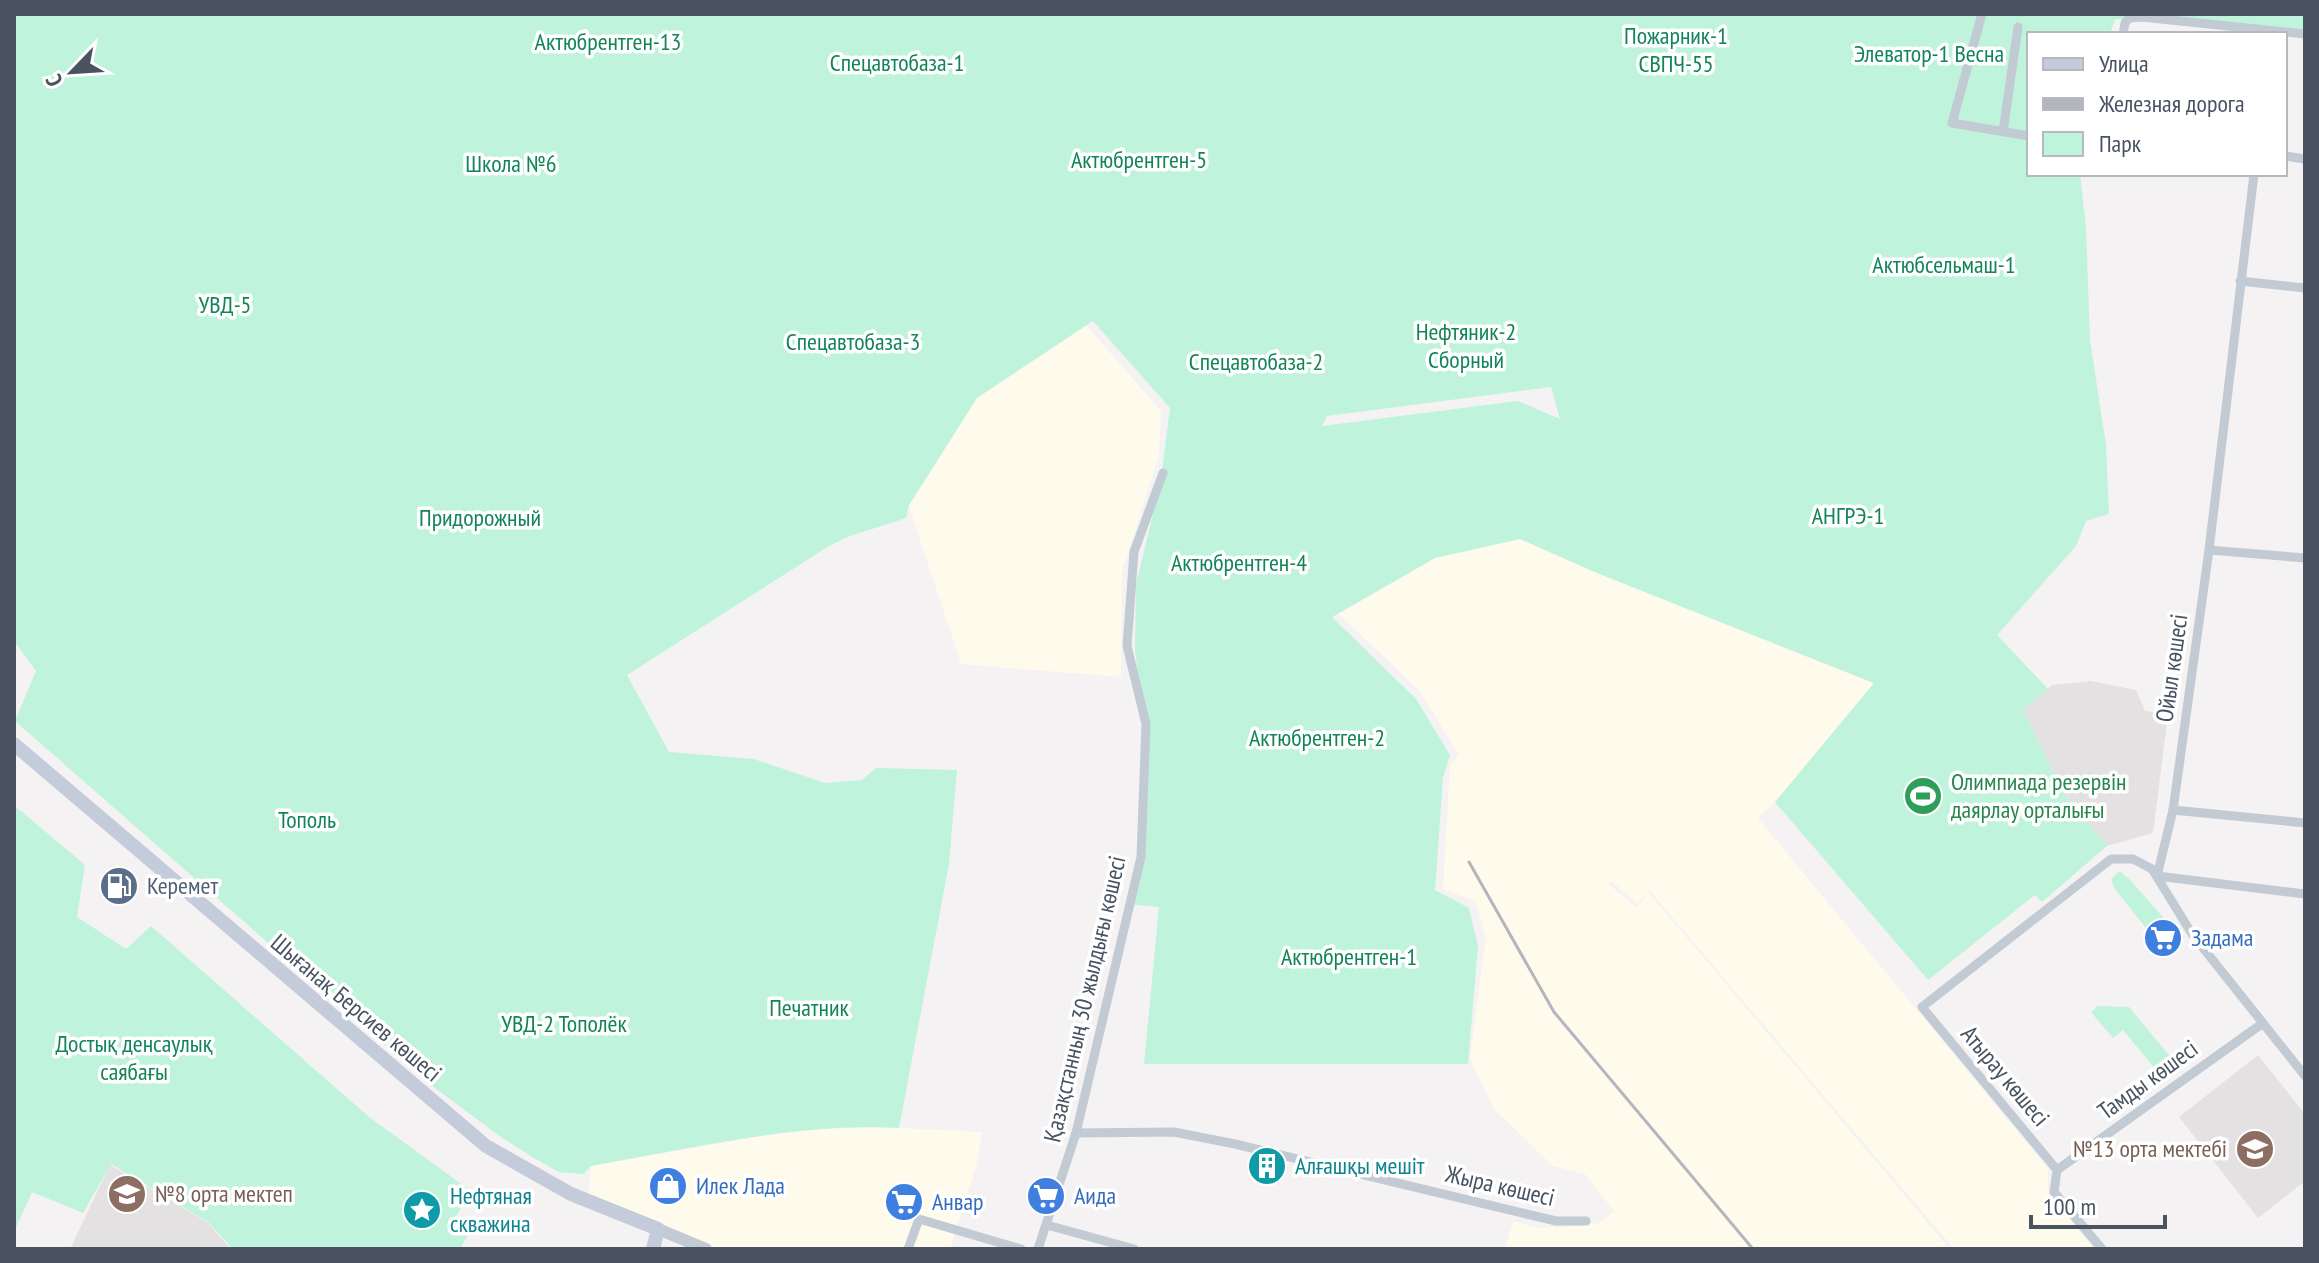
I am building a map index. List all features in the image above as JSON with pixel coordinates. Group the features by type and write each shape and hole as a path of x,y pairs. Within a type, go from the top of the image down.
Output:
{"main road":[{"name":"Шығанақ Берсиев көшесі","path":"14,744 486,1146 571,1194 658,1229"},
{"path":"653,1249 658,1229"}],"street":[{"path":"1982,14 1952,123 2027,136"},
{"path":"2123,32 2129,18 2142,17 2286,32"},
{"path":"2003,132 2018,27"},
{"name":"Ойыл көшесі","path":"2157,876 2173,810 2209,550 2254,176"},
{"path":"2240,281 2305,288"},
{"name":"Қазақстанның 30 жылдығы көшесі","path":"1038,1249 1076,1133 1141,857 1146,724 1127,646 1134,552 1163,473"},
{"path":"2209,550 2305,558"},
{"path":"2173,810 2305,823"},
{"name":"Атырау көшесі","path":"2102,1249 2054,1192 2057,1170 1922,1007 2111,859 2133,859 2152,869 2157,876"},
{"path":"2157,876 2305,894"},
{"path":"2157,876 2192,934 2305,1076"},
{"name":"Тамды көшесі","path":"2057,1170 2263,1023"},
{"name":"Жыра көшесі","path":"1076,1133 1174,1132 1556,1221 1586,1221"},
{"path":"908,1249 919,1219 1021,1249"},
{"path":"1047,1225 1134,1249"},
{"name":"Шығанақ Берсиев көшесі","path":"658,1229 706,1249"}],"shaded area":[{"path":"1086,325 1161,411 1159,455 1122,572 1121,677 961,664 909,506 977,398"},
{"path":"1520,539 1875,684 1775,803 1758,818 2048,1169 2048,1194 2094,1249 1954,1249 1650,891 1637,903 1611,881 1608,884 1636,907 1649,893 1950,1249 1505,1249 1513,1221 1541,1228 1578,1226 1599,1223 1614,1211 1585,1174 1553,1166 1494,1109 1470,1059 1486,937 1475,901 1443,889 1450,764 1459,755 1419,690 1339,614 1435,558"},
{"path":"2091,681 2136,690 2145,711 2168,714 2153,833 2107,846 2062,791 2023,709 2052,685"},
{"name":"№13 орта мектебі","path":"2258,1055 2305,1114 2305,1181 2258,1218 2179,1117"},
{"path":"857,1126 982,1132 977,1164 950,1249 706,1249 588,1202 591,1166 778,1133"},
{"name":"№8 орта мектеп","path":"110,1165 207,1222 231,1249 70,1249"}],"green space":[{"path":"14,14 2305,14 2305,37 2287,35 2287,32 2252,32 2115,19 2111,32 2027,32 2027,176 2080,176 2086,228 2090,340 2106,445 2109,514 2086,521 2076,546 1997,635 2048,689 2023,709 2062,791 2107,846 2042,902 2035,895 1928,980 1775,802 1874,683 1597,573 1520,539 1435,558 1332,617 1416,699 1450,755 1443,778 1435,890 1469,908 1478,946 1468,1064 1144,1064 1159,907 1130,904 1141,857 1145,729 1135,650 1136,585 1161,480 1170,408 1093,321 977,398 909,505 906,518 829,546 627,675 669,752 754,759 825,783 862,780 876,768 957,770 949,864 899,1128 860,1127 783,1133 591,1166 583,1174 559,1172 501,1137 427,1082 15,721 36,671 14,641","holes":["1551,387 1560,419 1518,401 1322,426 1327,416"]},
{"name":"Достық денсаулық саябағы","path":"14,805 85,865 77,917 126,949 151,926 369,1117 471,1191 456,1216 471,1229 460,1249 233,1249 208,1222 111,1164 83,1213 32,1192 14,1232"},
{"path":"2119,871 2170,925 2166,935 2163,933 2155,939 2114,888 2111,879"},
{"path":"2098,1006 2129,1007 2176,1064 2161,1076 2123,1030 2113,1038 2091,1012"}],"railway":[{"path":"1469,862 1554,1012 1753,1249"}],"place":[{"name":"Олимпиада резервін даярлау орталығы","path":"1923,796"},
{"name":"Керемет","path":"119,886"},
{"name":"Задама","path":"2163,938"},
{"name":"№13 орта мектебі","path":"2255,1149"},
{"name":"Алғашқы мешіт","path":"1267,1166"},
{"name":"Илек Лада","path":"668,1186"},
{"name":"№8 орта мектеп","path":"127,1194"},
{"name":"Аида","path":"1046,1196"},
{"name":"Анвар","path":"904,1202"},
{"name":"Нефтяная скважина","path":"422,1210"}],"park label":[{"name":"Актюбрентген-13","path":"608,42"},
{"name":"Пожарник-1 СВПЧ-55","path":"1676,50"},
{"name":"Элеватор-1 Весна","path":"1929,54"},
{"name":"Спецавтобаза-1","path":"897,63"},
{"name":"Актюбрентген-5","path":"1139,160"},
{"name":"Школа №6","path":"511,164"},
{"name":"Актюбсельмаш-1","path":"1944,265"},
{"name":"УВД-5","path":"225,305"},
{"name":"Спецавтобаза-3","path":"853,342"},
{"name":"Нефтяник-2 Сборный","path":"1466,346"},
{"name":"Спецавтобаза-2","path":"1256,362"},
{"name":"АНГРЭ-1","path":"1848,516"},
{"name":"Придорожный","path":"480,518"},
{"name":"Актюбрентген-4","path":"1239,563"},
{"name":"Актюбрентген-2","path":"1317,738"},
{"name":"Тополь","path":"307,820"},
{"name":"Актюбрентген-1","path":"1349,957"},
{"name":"Печатник","path":"809,1008"},
{"name":"УВД-2 Тополёк","path":"564,1024"}]}
